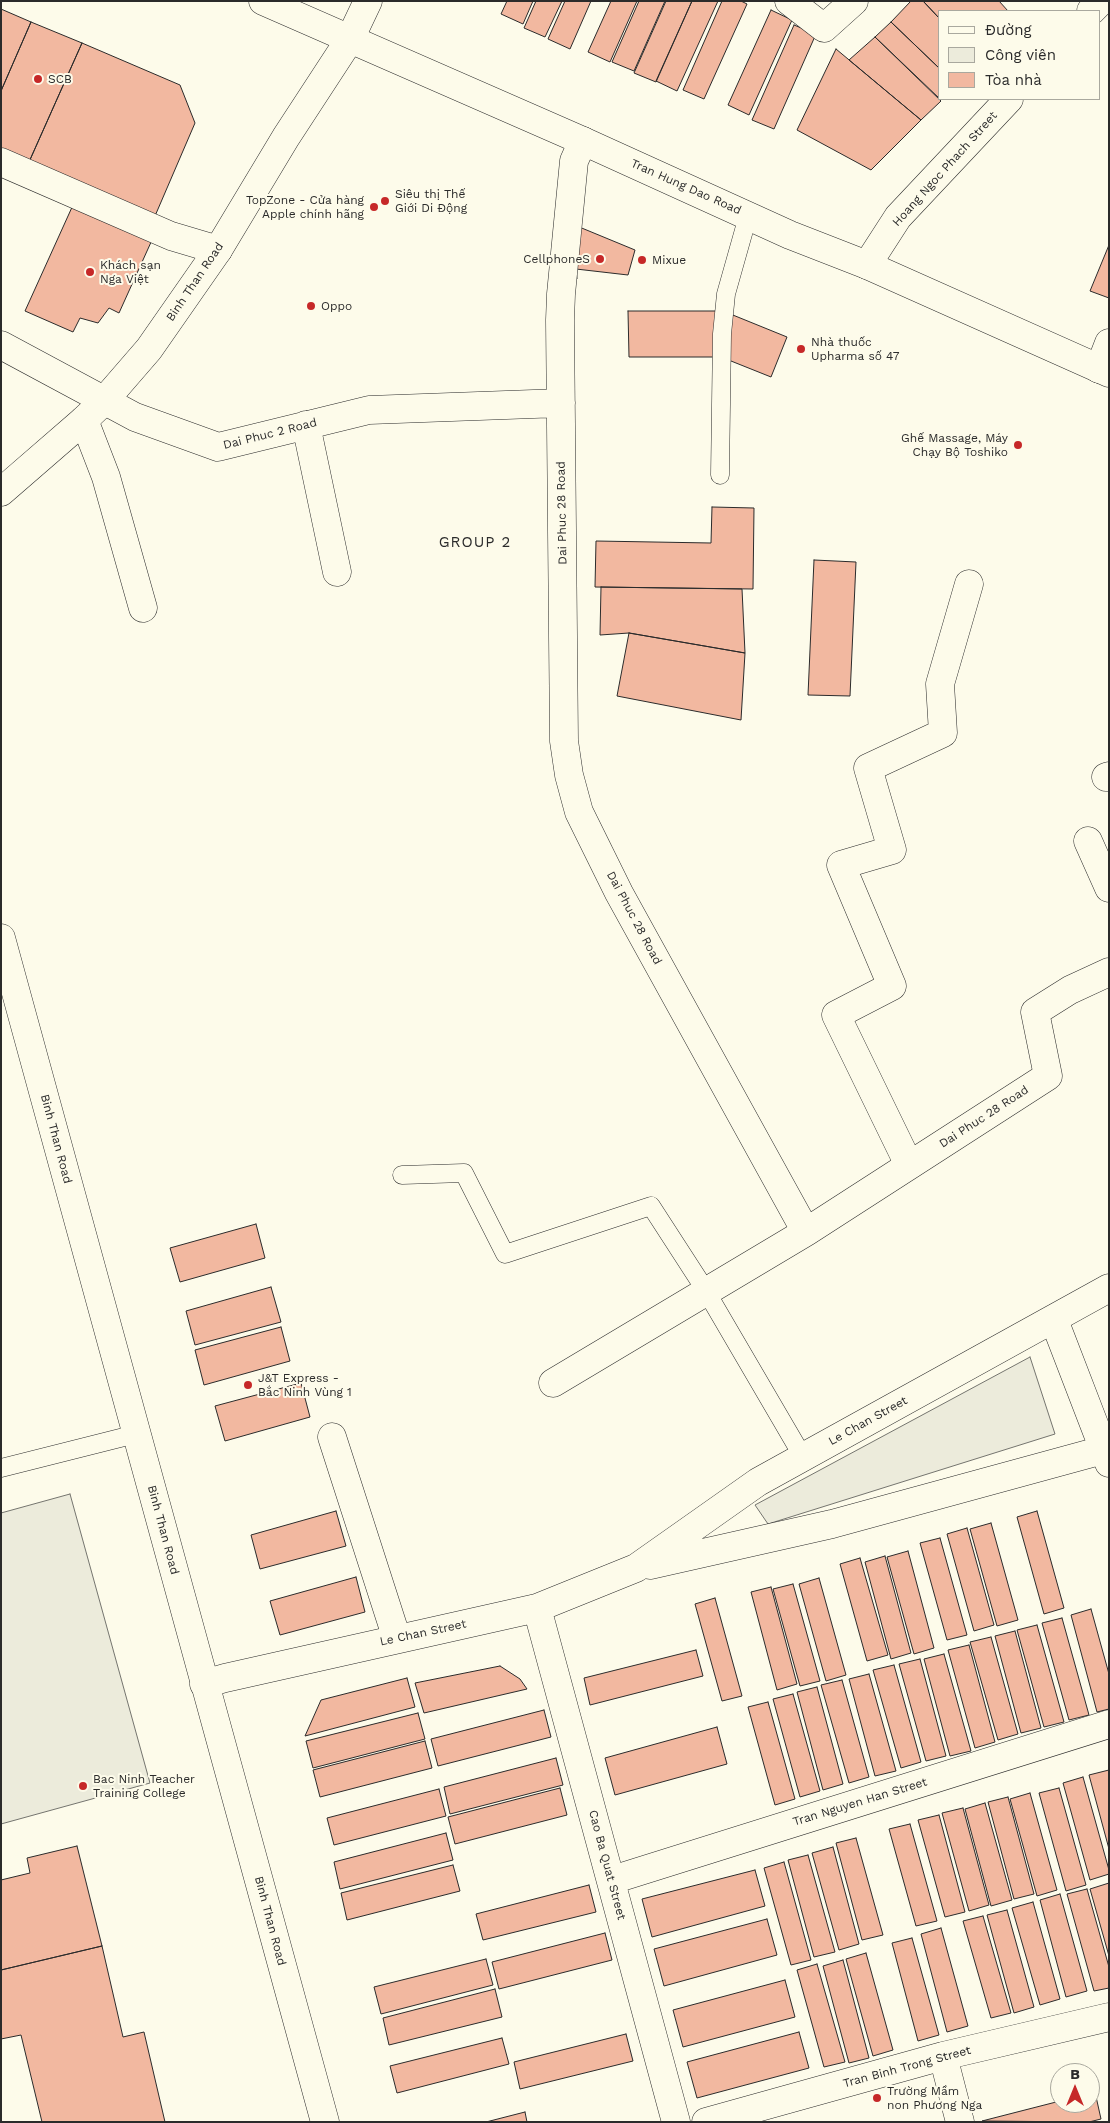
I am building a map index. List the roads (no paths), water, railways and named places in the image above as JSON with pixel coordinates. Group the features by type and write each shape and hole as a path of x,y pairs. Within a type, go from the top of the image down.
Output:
{"street":[{"name":"Tran Hung Dao Road","path":"263,1 583,141 748,216 867,265 1104,371"},
{"name":"Binh Than Road","path":"1,492 104,401 149,349 218,250 350,38 368,1"},
{"path":"789,1 824,28 854,1"},
{"name":"Hoang Ngoc Phach Street","path":"867,265 898,217 1008,100"},
{"name":"Dai Phuc 28 Road","path":"583,141 574,161 561,294 564,740 569,775 579,812 619,893 806,1232 1048,1076 1035,1012 1070,990 1109,972"},
{"path":"1,162 171,236 218,250"},
{"path":"1104,371 1109,343"},
{"name":"Dai Phuc 2 Road","path":"1,344 135,417 218,447 369,410 561,403"},
{"path":"84,420 106,477 143,608"},
{"path":"306,426 337,572"},
{"path":"909,1165 836,1015 892,986 841,865 892,850 868,768 943,733 940,684 969,584"},
{"path":"1088,841 1109,888"},
{"name":"Binh Than Road","path":"1,938 325,2122"},
{"path":"553,1383 806,1232"},
{"name":"Le Chan Street","path":"636,1568 758,1482 1109,1288"},
{"path":"1054,1320 1106,1457"},
{"path":"332,1438 397,1639"},
{"name":"Le Chan Street","path":"204,1684 537,1608 636,1568 832,1524 1106,1457"},
{"name":"Cao Ba Quat Street","path":"537,1608 676,2122"},
{"name":"Tran Nguyen Han Street","path":"612,1880 1109,1724"},
{"name":"Tran Binh Trong Street","path":"706,2122 943,2056 1109,2017"},
{"path":"943,2056 960,2122"}],"lane":[{"path":"720,475 722,334 725,302 748,216"},
{"path":"402,1175 464,1173 505,1254 651,1206 706,1291 803,1457"},
{"path":"1,1468 136,1434"}],"place":[{"name":"SCB","path":"38,79"},
{"name":"Siêu thị Thế Giới Di Động","path":"385,201"},
{"name":"TopZone - Cửa hàng Apple chính hãng","path":"374,207"},
{"name":"CellphoneS","path":"600,259"},
{"name":"Mixue","path":"642,260"},
{"name":"Khách sạn Nga Việt","path":"90,272"},
{"name":"Oppo","path":"311,306"},
{"name":"Nhà thuốc Upharma số 47","path":"801,349"},
{"name":"Ghế Massage, Máy Chạy Bộ Toshiko","path":"1018,445"},
{"name":"J&T Express - Bắc Ninh Vùng 1","path":"248,1385"},
{"name":"Bac Ninh Teacher Training College","path":"83,1786"},
{"name":"Trường Mầm non Phương Nga","path":"877,2098"}],"district":[{"name":"GROUP 2","path":"475,543"}]}
